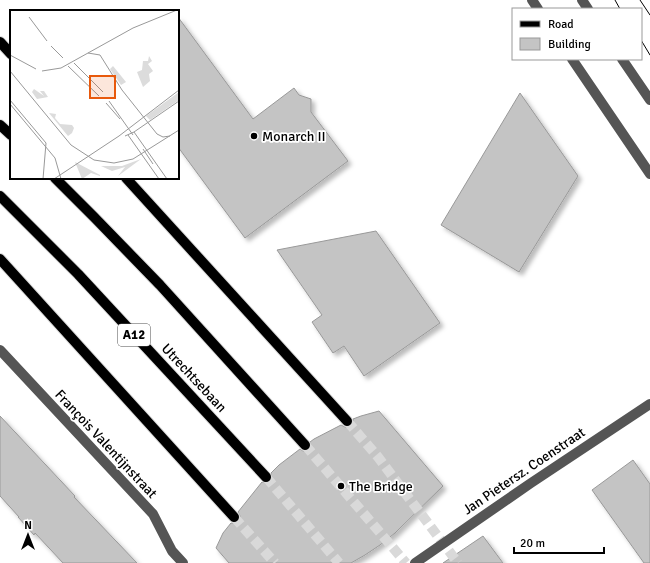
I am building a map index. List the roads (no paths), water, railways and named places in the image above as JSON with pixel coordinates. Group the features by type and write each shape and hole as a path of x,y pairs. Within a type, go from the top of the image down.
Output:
{"main road":[{"path":"0,42 10,53"},
{"path":"0,125 10,134"},
{"path":"55,179 160,285 305,445"},
{"path":"127,179 347,421"},
{"name":"Utrechtsebaan","path":"0,196 78,274 266,476"},
{"path":"0,259 234,517"}],"street":[{"path":"573,60 650,174"},
{"path":"623,60 650,100"},
{"name":"François Valentijnstraat","path":"0,350 153,514 172,551 183,563"},
{"name":"Jan Pietersz. Coenstraat","path":"415,563 531,482 650,404"}],"tunnel":[{"path":"347,421 378,457 458,563"},
{"path":"305,445 406,563"},
{"path":"266,477 339,563"},
{"path":"234,517 275,563"}],"tram line":[{"path":"615,0 619,8"},
{"path":"640,0 650,15"},
{"path":"642,42 650,55"}],"place":[{"name":"Monarch II","path":"254,136"},
{"name":"The Bridge","path":"341,486"}]}
